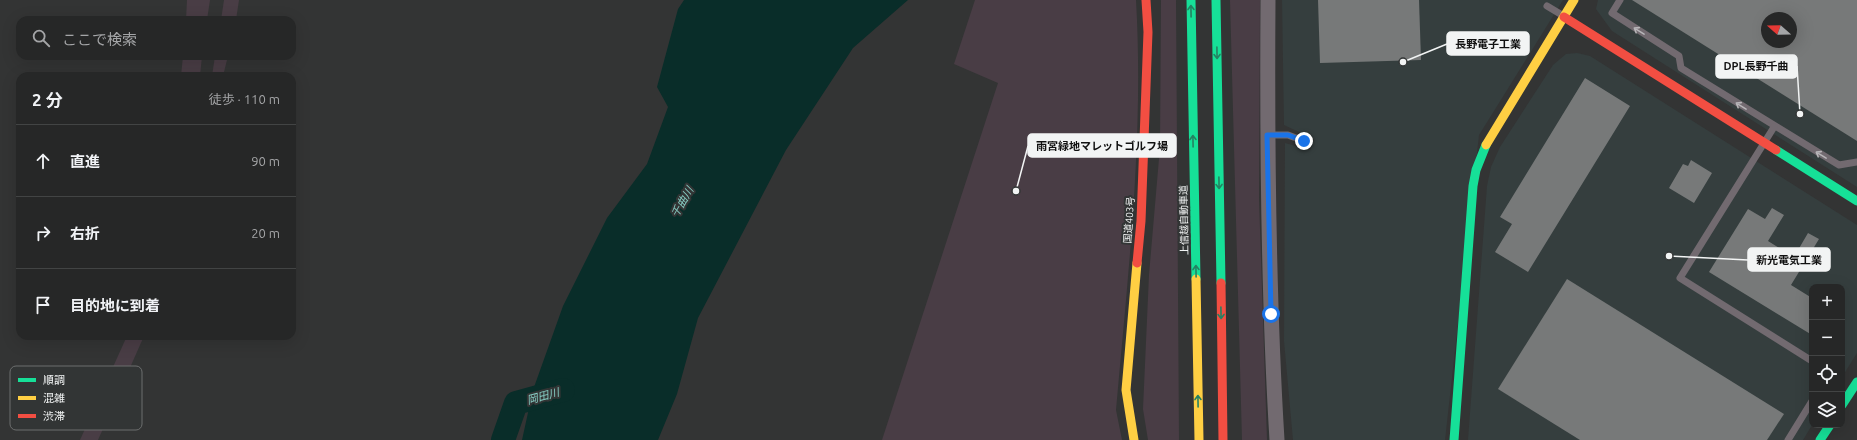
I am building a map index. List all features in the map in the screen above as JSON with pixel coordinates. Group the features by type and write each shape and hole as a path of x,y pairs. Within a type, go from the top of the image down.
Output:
{"main road":[{"name":"国道403号","path":"1134,440 1126,390 1141,221 1148,32 1146,0"},
{"name":"上信越自動車道","path":"1191,0 1199,440"},
{"path":"1216,0 1222,440"},
{"path":"1454,440 1473,186 1476,166 1490,136 1534,69 1574,0"},
{"path":"1564,17 1857,201"},
{"path":"1845,400 1857,382"}],"street":[{"path":"1268,0 1267,135 1272,359 1277,440"}],"lane":[{"path":"1620,0 1612,13 1679,56 1681,68 1774,127 1839,165 1857,162"},
{"path":"1547,6 1564,17"},
{"path":"1774,127 1680,278 1809,359"},
{"path":"1267,135 1288,135 1304,141"},
{"path":"1788,440 1809,406"}],"shaded area":[{"path":"187,0 210,0 208,16 186,16"},
{"path":"224,0 239,0 237,16 222,16"},
{"path":"975,0 1136,0 1138,103 1134,205 1116,410 1122,440 882,440 998,83 954,64"},
{"path":"1161,0 1176,0 1179,440 1148,440 1143,409 1149,275 1160,147"},
{"path":"1230,0 1260,0 1259,199 1267,440 1242,440"},
{"path":"1282,0 1563,0 1479,135 1445,440 1293,440 1284,341 1285,143 1310,150 1314,139 1284,125"},
{"path":"1598,0 1857,0 1857,187 1612,31 1596,9"},
{"path":"1577,53 1590,56 1857,225 1857,353 1845,372 1845,284 1809,284 1810,428 1803,440 1468,440 1487,186 1491,167 1500,147 1553,65 1566,54"},
{"path":"183,60 202,60 200,72 181,72"},
{"path":"214,60 227,60 224,72 213,72"},
{"path":"125,340 142,340 131,366 113,366"},
{"path":"85,430 102,430 98,440 80,440"}],"water":[{"name":"千曲川","path":"684,0 908,0 853,48 786,150 698,318 677,394 658,440 522,440 533,390 563,306 607,218 647,164 668,107 657,87 678,9"}],"building":[{"path":"1318,0 1419,0 1421,60 1320,63"},
{"path":"1632,0 1857,0 1857,141"},
{"path":"1585,78 1630,106 1528,272 1495,252 1512,224 1500,217"},
{"path":"1691,160 1712,173 1694,203 1669,188 1683,164 1688,166"},
{"path":"1772,208 1784,215 1768,241 1794,257 1808,233 1819,239 1791,285 1809,296 1809,333 1709,272 1748,209 1765,219"},
{"path":"1567,279 1784,414 1767,440 1580,440 1498,389"}],"waterway":[{"name":"岡田川","path":"503,440 516,403 563,390"}],"traffic: fast":[{"path":"1191,0 1196,279"},
{"path":"1216,0 1221,283"},
{"path":"1454,440 1473,186 1476,170 1486,145"},
{"path":"1776,150 1857,201"},
{"path":"1845,400 1857,382"},
{"path":"1820,440 1828,428"}],"traffic: slow":[{"path":"1486,145 1574,0"},
{"path":"1134,440 1126,390 1137,263"},
{"path":"1196,279 1199,440"}],"traffic: jam":[{"path":"1137,263 1141,221 1148,32 1146,0"},
{"path":"1564,17 1776,150"},
{"path":"1221,283 1223,440"}],"place":[{"name":"長野電子工業","path":"1403,62"},
{"name":"DPL長野千曲","path":"1800,114"},
{"name":"雨宮緑地マレットゴルフ場","path":"1016,191"},
{"name":"新光電気工業","path":"1669,256"}],"route":[{"path":"1271,314 1267,135 1288,135 1304,141"}]}
